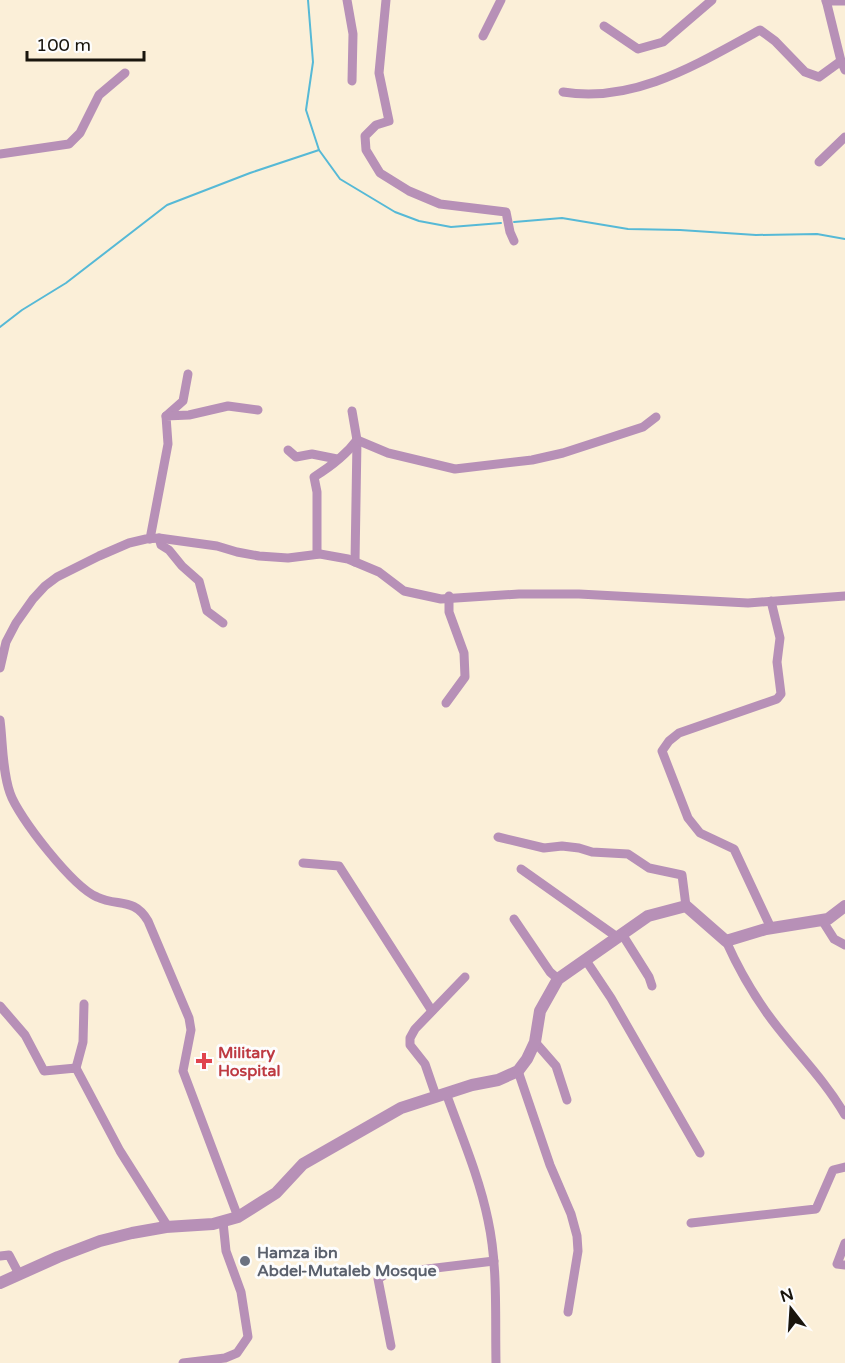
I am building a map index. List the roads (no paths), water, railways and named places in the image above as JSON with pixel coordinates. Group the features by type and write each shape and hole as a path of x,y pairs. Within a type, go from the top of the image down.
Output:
{"street":[{"path":"347,0 353,34 352,81"},
{"path":"386,0 379,73 389,122 376,125 365,136 366,150 380,173 409,191 440,204 506,212 514,241"},
{"path":"483,36 501,0"},
{"path":"604,26 638,49 663,42 712,0"},
{"path":"563,92 583,96 607,94 670,77 760,30 805,72 819,77 843,66 826,1 845,1"},
{"path":"0,154 69,144 80,133 99,95 125,73"},
{"path":"819,162 845,137"},
{"path":"166,416 183,401 188,374"},
{"path":"166,416 189,415 228,406 258,410"},
{"path":"352,411 357,440 355,562"},
{"path":"154,538 168,444 166,416"},
{"path":"357,440 388,453 455,470 532,460 563,453 643,427 656,417"},
{"path":"317,554 317,492 314,477 328,469 350,450 357,440"},
{"path":"288,450 296,457 312,454 337,459"},
{"path":"154,538 199,581 207,611 223,623"},
{"path":"0,668 6,642 33,598 45,586 57,577 99,556 129,543 154,538 217,546 259,556 288,558 317,554 355,562 379,572 404,591 449,598 474,595 579,594 713,603 845,596"},
{"path":"446,703 465,677 464,653 449,612 449,598"},
{"path":"771,601 780,638 777,663 781,694 777,699 679,733 662,751 688,818 700,833 734,849 771,928"},
{"path":"0,720 9,791 22,815 78,884 97,897 136,906 148,921 189,1018 191,1030 183,1071 238,1217"},
{"path":"498,837 544,848 562,846 592,852 628,854 649,868 682,875 686,906 726,941 737,965 771,1019 815,1071 845,1115"},
{"path":"303,863 339,866 432,1011"},
{"path":"521,869 620,935 649,977 652,986"},
{"path":"0,1283 100,1241 132,1233 168,1227 194,1227 238,1217 276,1193 303,1164 401,1108 441,1094 498,1080 518,1071 535,1042 540,1011 558,979 648,916 686,906"},
{"path":"726,941 771,928 822,921 845,906"},
{"path":"514,919 550,972 558,979"},
{"path":"822,921 834,939 845,945"},
{"path":"585,960 611,998 700,1153"},
{"path":"465,977 415,1029 410,1038 410,1045 425,1064 441,1094 479,1184 494,1261 496,1363"},
{"path":"84,1004 83,1042 76,1068 120,1151 168,1227"},
{"path":"0,1006 26,1035 44,1071 76,1068"},
{"path":"535,1042 556,1066 567,1100"},
{"path":"518,1071 577,1236 578,1251 568,1312"},
{"path":"691,1223 816,1209 833,1170 845,1167"},
{"path":"183,1363 225,1358 237,1353 248,1337 241,1292 226,1251 223,1222"},
{"path":"845,1243 837,1264 845,1265"},
{"path":"0,1256 9,1255 19,1274"},
{"path":"391,1346 378,1279 386,1274 494,1261"}],"waterway":[{"path":"308,0 313,62 306,110 319,150 340,179 395,212 419,221 451,227 501,223"},
{"path":"0,327 22,310 66,283 167,205 250,173 319,150"},
{"path":"514,222 562,218 628,229 756,235 817,234 845,239"}],"place":[{"name":"Military Hospital","path":"204,1061"},
{"name":"Hamza ibn Abdel-Mutaleb Mosque","path":"245,1261"}]}
